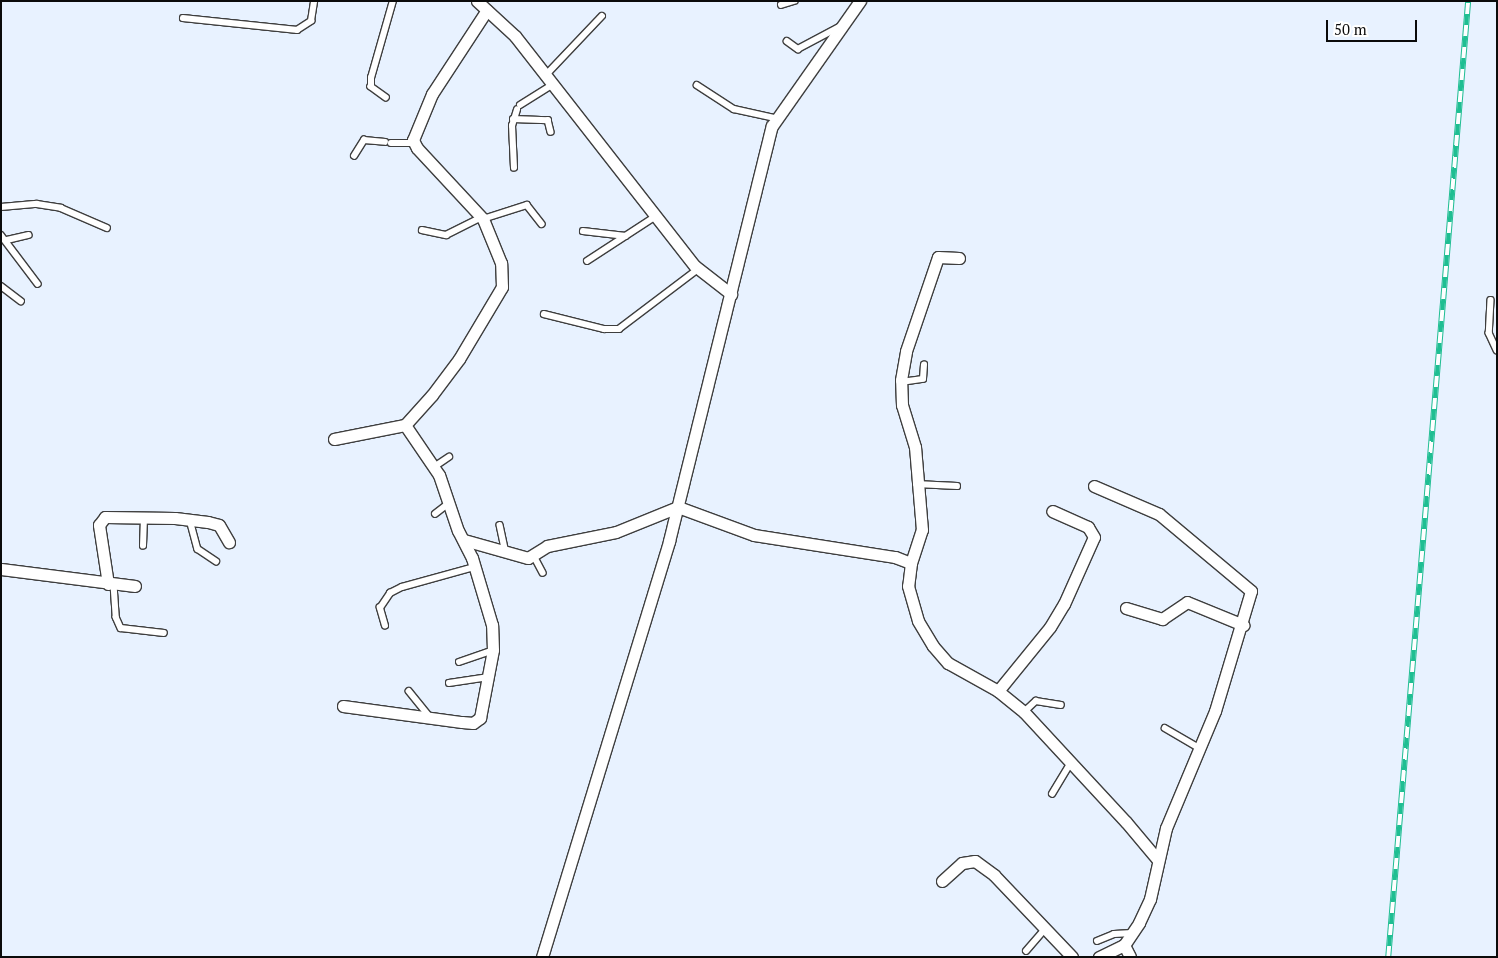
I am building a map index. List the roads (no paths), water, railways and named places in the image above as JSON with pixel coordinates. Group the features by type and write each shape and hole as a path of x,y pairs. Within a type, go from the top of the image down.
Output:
{"street":[{"path":"477,1 515,36 698,269 731,294"},
{"path":"542,957 678,507 775,118 860,1"},
{"path":"334,439 405,425 432,395 459,359 502,288 501,263 483,218 415,143 414,131 432,94 487,10"},
{"path":"959,258 938,257 906,351 901,382 902,405 915,448 916,484 922,530 912,563 908,586 918,621 933,646 948,663 998,691 1024,712 1070,764 1126,822 1157,859"},
{"path":"343,706 429,716 462,722 477,721 489,677 493,650 492,625 474,568 434,467 405,425"},
{"path":"1094,486 1159,514 1249,587 1251,599 1201,749 1166,828 1157,859 1150,899 1124,945 1099,957"},
{"path":"464,540 519,557 533,554 547,546 616,532 678,507 754,535 895,557 912,563"},
{"path":"998,691 1050,627 1064,604 1094,536 1088,528 1052,511"},
{"path":"111,585 100,519 105,517 144,520 190,520 219,525 229,542"},
{"path":"1,569 111,585 135,586"},
{"path":"1126,608 1162,619 1187,602 1243,625"},
{"path":"942,881 962,863 975,861 994,875 1072,957"},
{"path":"1124,945 1130,957"}],"lane":[{"path":"183,18 297,30 311,21 314,1"},
{"path":"386,98 371,87 371,78 393,1"},
{"path":"781,5 794,1"},
{"path":"514,168 513,119 518,108 550,80 602,16"},
{"path":"787,41 798,49 845,23"},
{"path":"697,85 734,110 775,118"},
{"path":"513,119 548,120 551,132"},
{"path":"354,156 364,140 384,142"},
{"path":"391,143 415,143"},
{"path":"1,207 37,204 60,208 107,228"},
{"path":"422,230 446,236 483,218 527,205 542,224"},
{"path":"587,262 656,216"},
{"path":"583,231 626,236"},
{"path":"1,235 7,240 38,284"},
{"path":"7,240 28,235"},
{"path":"544,314 604,329 619,329 698,269"},
{"path":"1,286 21,301"},
{"path":"1490,300 1489,333 1497,350"},
{"path":"901,382 923,379 924,365"},
{"path":"434,467 449,457"},
{"path":"916,484 957,486"},
{"path":"434,514 449,503"},
{"path":"143,546 144,520"},
{"path":"190,520 198,549 216,561"},
{"path":"500,525 506,553"},
{"path":"533,554 543,573"},
{"path":"385,626 380,608 390,593 402,587 474,568"},
{"path":"111,585 116,617 121,628 164,633"},
{"path":"458,662 493,650"},
{"path":"449,684 489,677"},
{"path":"409,691 429,716"},
{"path":"1024,712 1036,701 1061,705"},
{"path":"1165,728 1201,749"},
{"path":"1052,794 1070,764"},
{"path":"1026,951 1045,929"},
{"path":"1097,941 1114,934 1132,933"}],"railway":[{"path":"1388,957 1468,1"}]}
